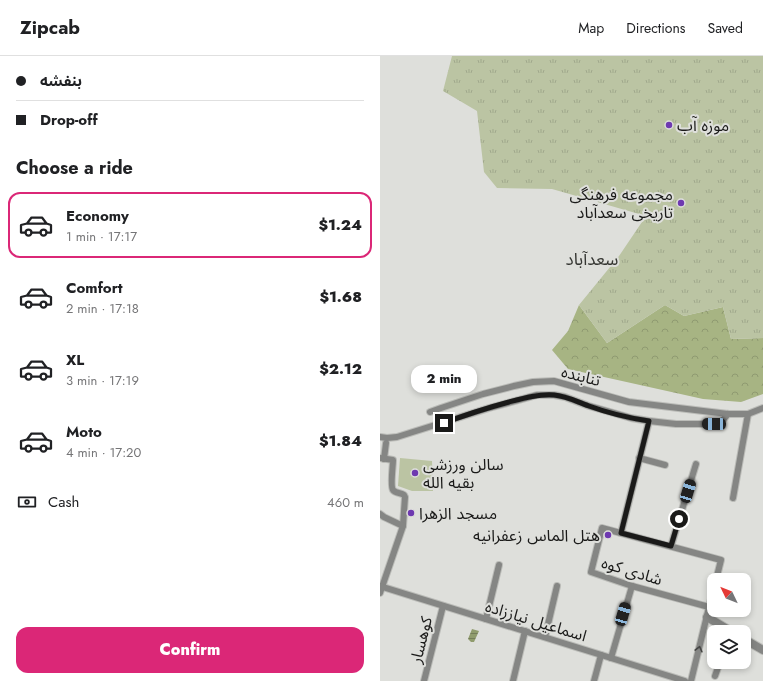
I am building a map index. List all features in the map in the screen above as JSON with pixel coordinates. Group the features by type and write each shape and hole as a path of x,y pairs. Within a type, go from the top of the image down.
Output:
{"street":[{"name":"تنابنده","path":"430,412 484,394 514,386 533,382 554,382 630,402 728,414 748,414"},
{"path":"380,437 397,437 489,408 537,395 554,395 565,397 589,406 631,418 676,424 714,424 722,421 728,414"},
{"path":"733,498 748,414 763,408"},
{"path":"649,421 621,533 721,560 718,573"},
{"path":"381,589 403,526 404,495 392,490 394,460 382,459 386,443"},
{"path":"640,458 665,465"},
{"path":"671,546 696,464"},
{"path":"380,514 403,526"},
{"name":"شادی کوه","path":"621,533 602,528 591,572 632,586 707,606"},
{"path":"486,619 499,565"},
{"path":"545,637 558,586"},
{"path":"611,658 632,586"},
{"name":"اسماعیل نیاززاده","path":"381,589 486,619 685,681"},
{"name":"کوهسار","path":"424,681 443,606"},
{"path":"691,681 707,614"},
{"path":"706,618 719,625"},
{"path":"513,681 525,631"},
{"path":"751,643 763,650"},
{"path":"594,681 601,655"},
{"path":"716,676 718,669"}],"green space":[{"name":"مجموعه فرهنگی تاریخی سعدآباد","path":"452,56 763,56 763,338 731,339 723,307 684,316 665,305 607,343 579,305 619,256 646,216 552,189 497,188 484,172 477,111 443,91"},
{"path":"579,305 607,343 665,305 684,316 723,307 731,339 763,338 763,394 741,402 703,399 568,369 552,350 568,331"},
{"name":"سالن ورزشی بقیه الله","path":"400,458 432,461 433,491 412,491 398,486"}],"shaded area":[{"path":"472,629 479,631 474,642 471,642 468,639"}],"place":[{"name":"موزه آب","path":"669,125"},
{"name":"مجموعه فرهنگی تاریخی سعدآباد","path":"681,203"},
{"name":"سالن ورزشی بقیه الله","path":"415,473"},
{"name":"مسجد الزهرا","path":"411,513"},
{"name":"هتل الماس زعفرانیه","path":"608,535"}],"district":[{"name":"سعدآباد","path":"592,259"}],"route":[{"path":"444,423 468,414 537,395 554,395 565,397 589,406 631,418 649,421 621,533 671,546 679,519"}]}
